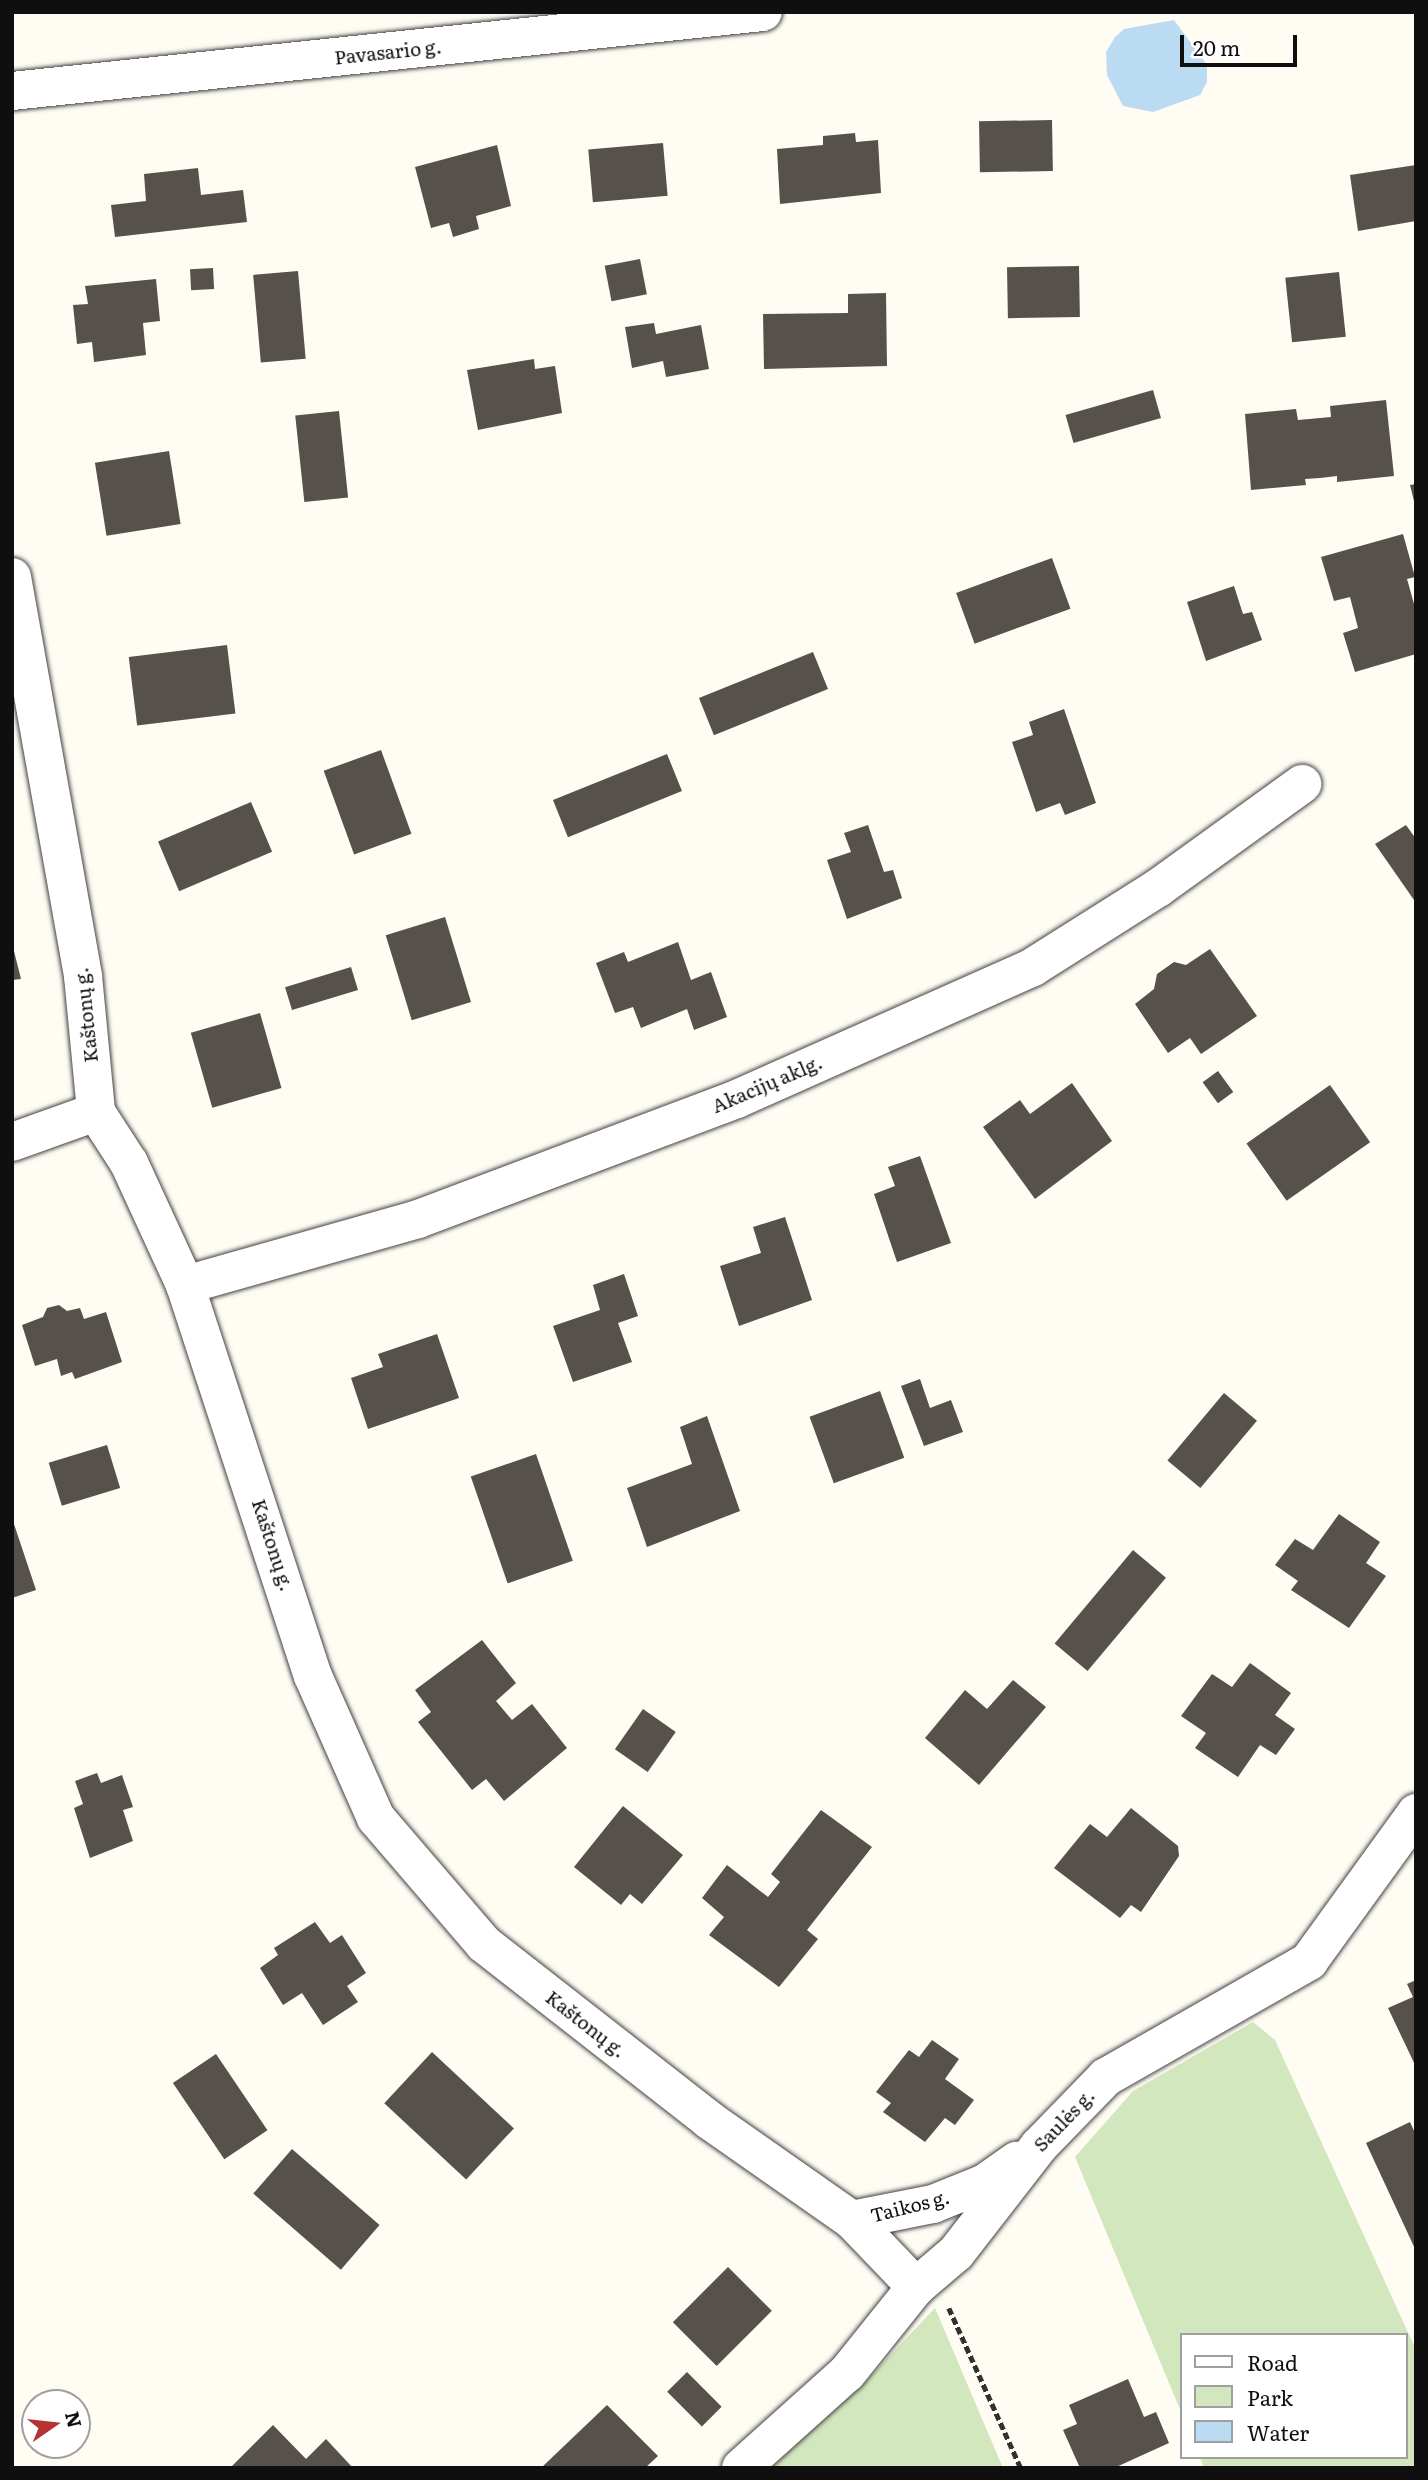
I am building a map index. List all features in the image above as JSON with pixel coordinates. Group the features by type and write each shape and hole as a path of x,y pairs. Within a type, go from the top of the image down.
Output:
{"street":[{"name":"Pavasario g.","path":"12,91 763,12"},
{"name":"Kaštonų g.","path":"12,577 83,976 96,1112 129,1163 185,1284 313,1676 376,1818 484,1944 709,2120 852,2220 916,2287"},
{"name":"Akacijų aklg.","path":"185,1284 418,1219 737,1098 1021,973 1158,888 1302,784"},
{"path":"12,1142 96,1112"},
{"name":"Saulės g.","path":"741,2468 847,2373 916,2287 956,2253 1039,2146 1106,2077 1309,1961 1416,1813"},
{"name":"Taikos g.","path":"852,2220 933,2204 985,2183 1039,2146"}],"path":[{"path":"916,2287 951,2309 1021,2468"}],"green space":[{"path":"1253,2022 1275,2040 1416,2350 1416,2468 1204,2468 1201,2459 1407,2459 1407,2333 1180,2333 1180,2410 1075,2157 1133,2091"},
{"path":"935,2308 1003,2468 771,2468 867,2380"}],"water":[{"path":"1174,20 1207,65 1207,82 1200,95 1153,112 1123,106 1107,75 1106,52 1115,37 1124,29"}],"building":[{"path":"1052,120 1053,171 980,172 979,121"},
{"path":"855,133 856,142 878,140 881,193 780,204 777,149 823,145 823,136"},
{"path":"663,143 668,196 593,202 588,150"},
{"path":"497,145 511,206 476,216 479,229 453,237 449,223 431,228 415,167"},
{"path":"1416,165 1416,221 1358,231 1350,175"},
{"path":"198,168 201,195 243,190 247,222 115,237 111,205 146,201 144,174"},
{"path":"640,259 647,294 612,301 605,266"},
{"path":"1079,266 1080,317 1008,318 1007,267"},
{"path":"213,268 214,289 191,290 190,269"},
{"path":"298,271 306,359 261,363 253,275"},
{"path":"1339,272 1346,337 1292,342 1285,278"},
{"path":"156,279 160,321 143,323 146,355 94,362 92,342 77,344 73,305 88,304 85,286"},
{"path":"886,293 887,366 764,369 763,314 848,313 848,294"},
{"path":"654,323 656,334 701,325 709,369 666,377 663,361 632,368 625,327"},
{"path":"534,359 535,369 555,366 562,413 478,430 467,370"},
{"path":"1153,390 1161,418 1074,443 1066,415"},
{"path":"1386,400 1394,476 1337,482 1337,476 1305,479 1306,485 1251,490 1245,414 1296,409 1298,420 1331,417 1330,406"},
{"path":"339,411 348,498 304,502 295,416"},
{"path":"169,451 181,524 106,536 95,463"},
{"path":"1416,484 1416,505 1415,505 1410,485"},
{"path":"1403,534 1415,577 1407,579 1416,611 1416,654 1355,672 1343,633 1358,628 1350,597 1334,601 1321,557"},
{"path":"1052,558 1070,609 975,644 956,593"},
{"path":"1234,586 1243,614 1252,612 1262,640 1206,661 1187,602"},
{"path":"227,645 235,713 137,726 129,657"},
{"path":"813,652 828,689 714,735 699,698"},
{"path":"1064,709 1096,803 1065,815 1060,803 1036,812 1012,742 1033,735 1029,722"},
{"path":"381,750 411,834 354,854 324,771"},
{"path":"667,754 682,791 568,837 553,800"},
{"path":"251,802 272,852 179,891 158,841"},
{"path":"868,825 884,872 893,870 902,898 847,919 827,860 851,852 844,833"},
{"path":"1406,825 1416,839 1414,900 1375,844"},
{"path":"445,917 471,1002 412,1020 386,935"},
{"path":"678,942 691,980 711,972 727,1017 694,1030 687,1009 641,1028 633,1007 615,1013 596,963 624,952 628,962"},
{"path":"12,943 21,979 12,980"},
{"path":"1210,949 1257,1016 1201,1054 1190,1038 1168,1053 1135,1004 1154,989 1157,974 1174,962 1186,965"},
{"path":"351,967 358,990 292,1010 285,987"},
{"path":"260,1013 281,1088 212,1108 191,1033"},
{"path":"1218,1071 1233,1092 1218,1103 1203,1082"},
{"path":"1072,1083 1112,1141 1035,1199 983,1127 1020,1100 1030,1114"},
{"path":"1330,1085 1370,1142 1287,1201 1246,1144"},
{"path":"920,1156 951,1243 897,1262 874,1194 895,1186 888,1167"},
{"path":"785,1217 812,1300 739,1326 720,1266 761,1253 753,1227"},
{"path":"624,1274 638,1316 618,1323 632,1362 573,1382 553,1326 600,1310 593,1285"},
{"path":"59,1305 67,1311 80,1308 84,1319 106,1312 122,1362 75,1379 72,1372 61,1376 57,1359 35,1366 22,1325 43,1317 47,1308"},
{"path":"437,1334 459,1398 368,1429 351,1378 383,1367 378,1354"},
{"path":"920,1379 930,1408 951,1400 963,1432 924,1446 901,1386"},
{"path":"880,1391 904,1458 834,1483 810,1417"},
{"path":"1224,1393 1257,1421 1200,1488 1167,1460"},
{"path":"707,1416 740,1511 647,1547 627,1488 692,1464 680,1427"},
{"path":"107,1445 120,1488 62,1506 49,1463"},
{"path":"536,1454 573,1561 508,1583 471,1476"},
{"path":"1339,1514 1380,1542 1366,1563 1386,1576 1349,1628 1291,1590 1298,1581 1275,1565 1295,1539 1313,1550"},
{"path":"12,1522 36,1590 12,1598"},
{"path":"1133,1550 1166,1578 1088,1671 1055,1643"},
{"path":"482,1640 516,1683 496,1701 512,1720 532,1704 567,1748 504,1801 486,1779 472,1790 418,1722 431,1712 415,1690"},
{"path":"1250,1663 1291,1693 1275,1715 1295,1729 1276,1755 1260,1745 1238,1777 1195,1748 1206,1733 1181,1716 1212,1674 1232,1687"},
{"path":"1013,1680 1046,1707 979,1785 925,1738 965,1690 987,1709"},
{"path":"643,1709 676,1732 648,1772 615,1749"},
{"path":"97,1773 101,1783 122,1775 133,1807 123,1810 133,1841 90,1858 74,1808 83,1804 75,1781"},
{"path":"623,1806 683,1855 642,1904 630,1894 621,1905 574,1867"},
{"path":"1131,1808 1178,1846 1179,1856 1141,1912 1131,1905 1120,1918 1054,1868 1090,1824 1107,1837"},
{"path":"821,1810 872,1847 807,1930 818,1939 779,1987 709,1935 724,1917 702,1898 727,1865 768,1897 780,1882 771,1874"},
{"path":"315,1922 330,1943 342,1935 366,1973 347,1986 358,2002 323,2025 302,1993 283,2005 260,1968 278,1955 274,1948"},
{"path":"1416,1980 1416,2067 1388,2008 1413,1997 1407,1984"},
{"path":"932,2040 959,2059 945,2079 974,2100 955,2125 945,2118 925,2142 883,2112 891,2103 876,2092 909,2050 919,2057"},
{"path":"432,2052 514,2128 466,2180 384,2103"},
{"path":"216,2054 267,2130 224,2159 173,2083"},
{"path":"1410,2122 1416,2135 1416,2251 1366,2143"},
{"path":"292,2149 380,2225 341,2270 253,2194"},
{"path":"728,2267 772,2311 717,2366 673,2322"},
{"path":"687,2372 722,2407 702,2426 667,2392"},
{"path":"1128,2379 1144,2417 1156,2412 1169,2443 1114,2468 1080,2468 1063,2430 1077,2424 1069,2405"},
{"path":"607,2405 658,2456 645,2468 541,2468"},
{"path":"273,2425 306,2459 326,2439 353,2468 230,2468"}]}
